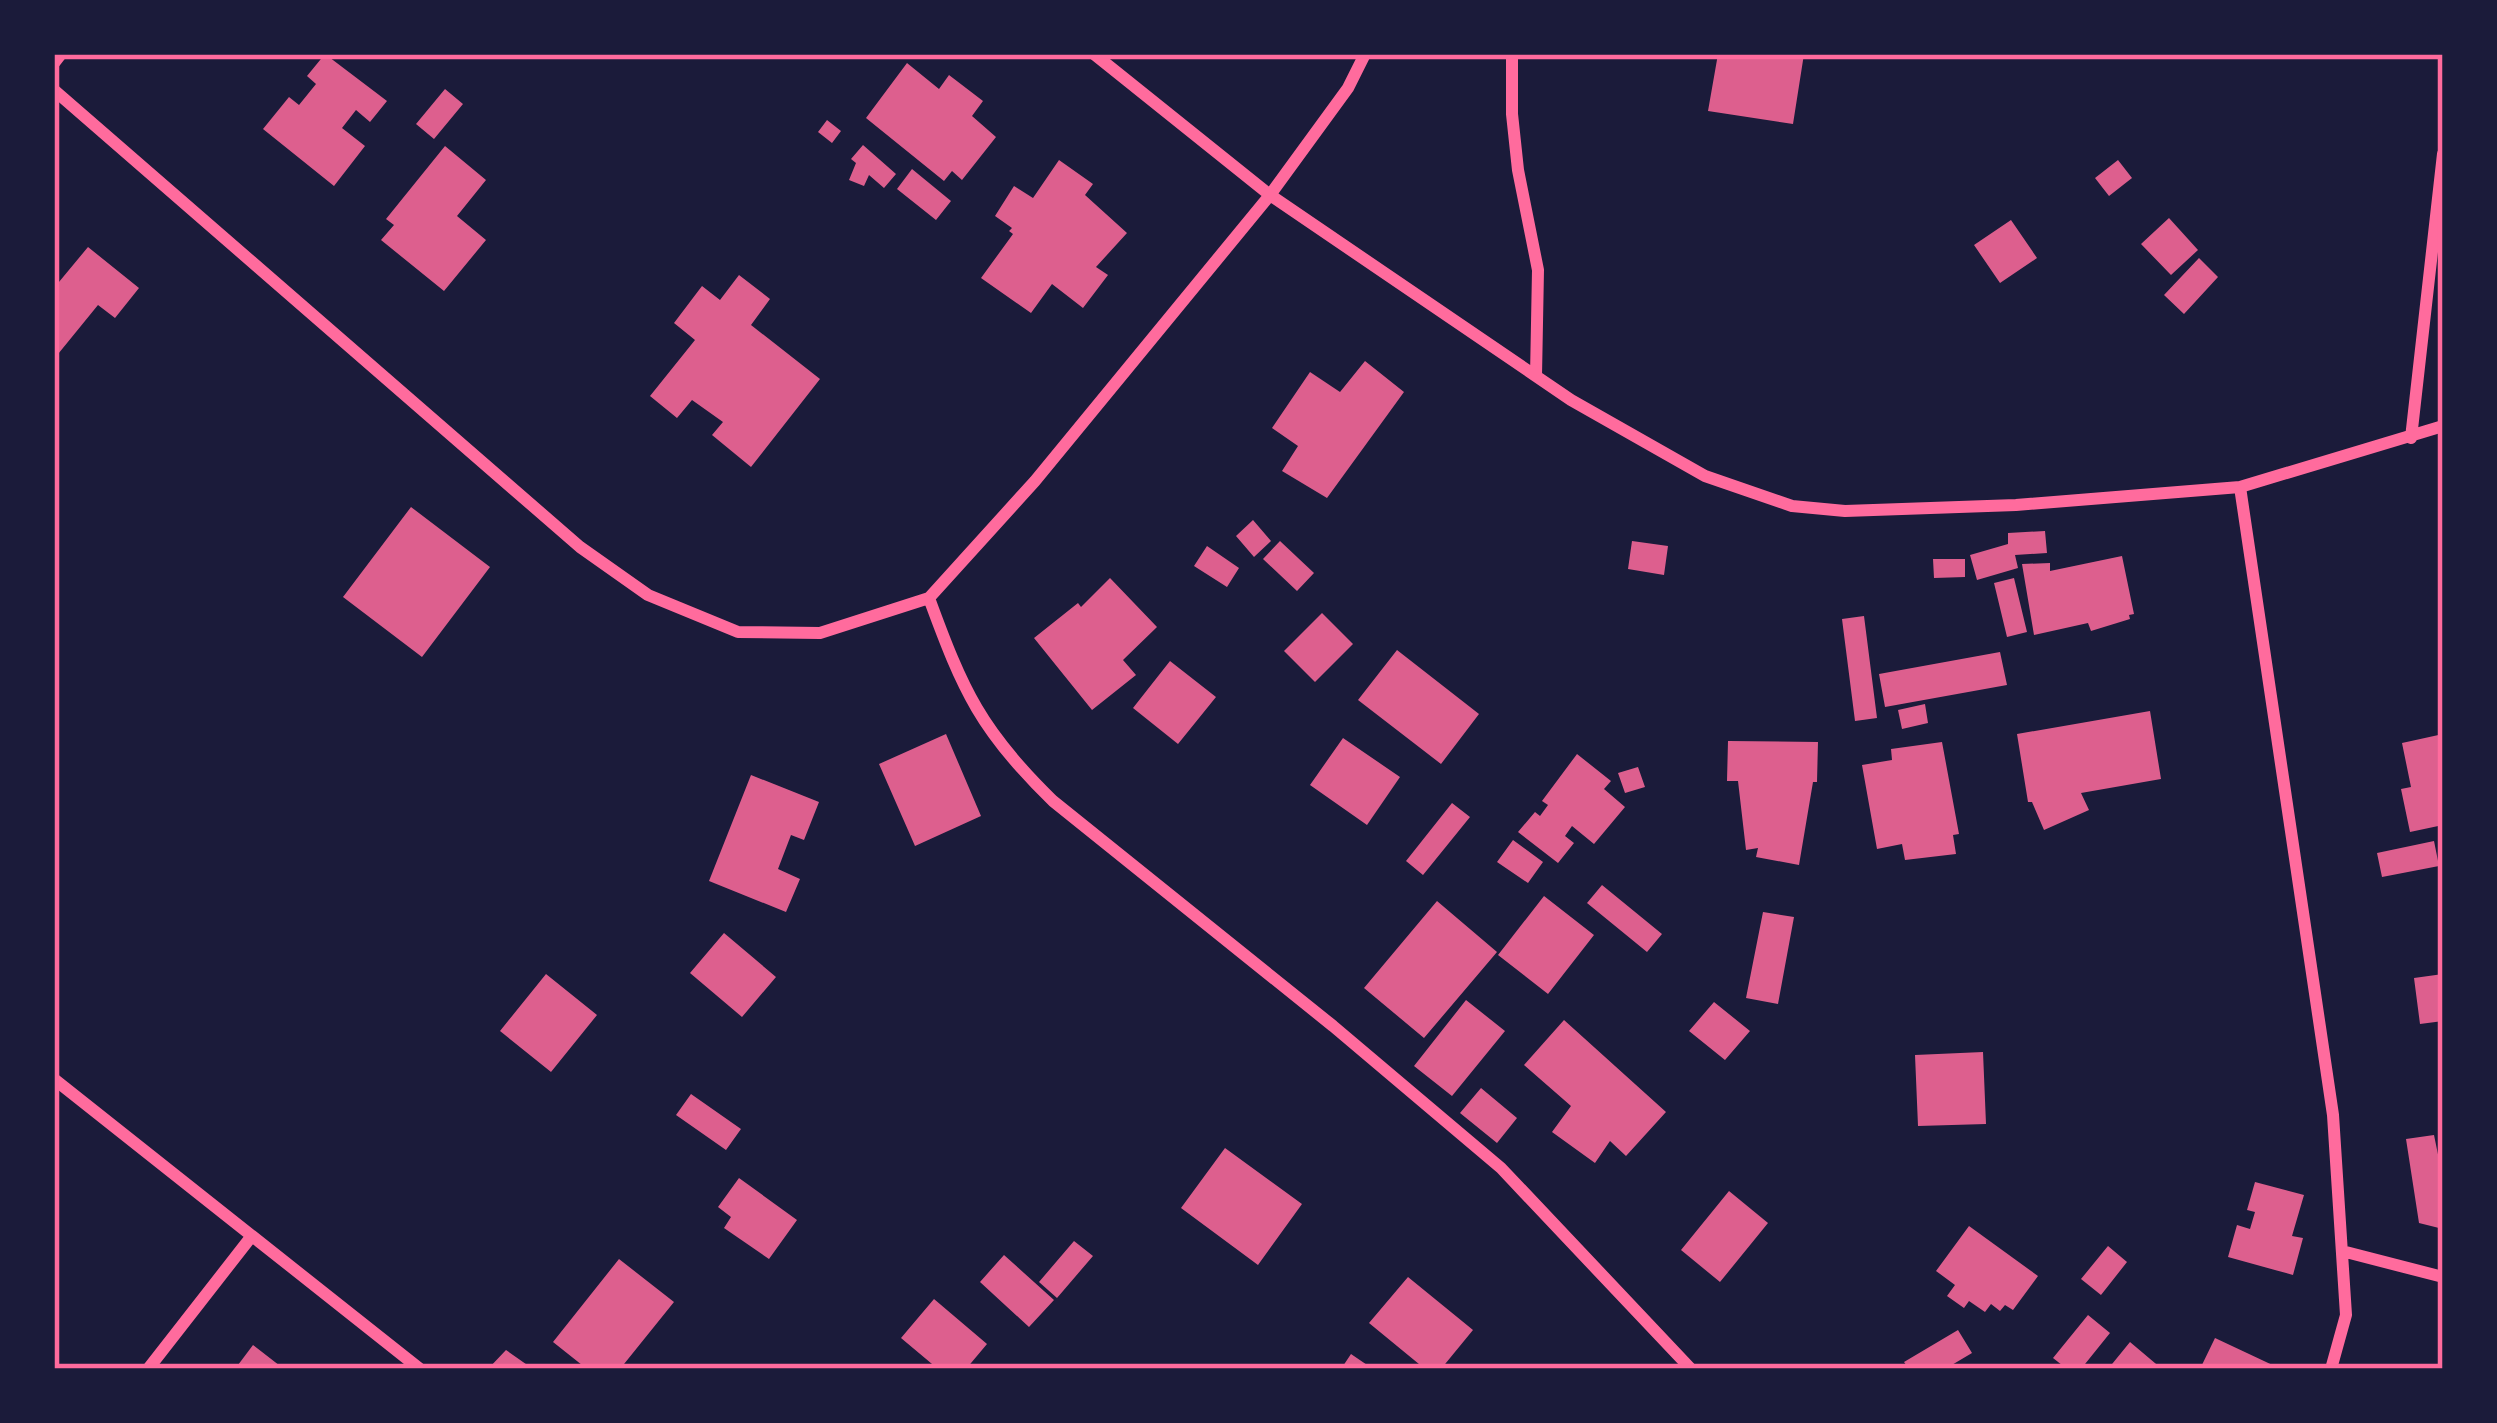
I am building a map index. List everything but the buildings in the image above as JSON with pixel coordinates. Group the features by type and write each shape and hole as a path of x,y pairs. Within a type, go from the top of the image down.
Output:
{"street":[{"path":"54,63 61,54"},
{"path":"1094,54 1270,195 1536,376 1705,476 1792,506 1845,511 2016,506 2240,487 2443,426"},
{"path":"54,90 580,547 648,595 738,632 820,633 929,598 1035,481 1270,195 1348,88 1365,54"},
{"path":"1513,54 1518,170 1538,270 1536,376"},
{"path":"2411,438 2443,154"},
{"path":"2240,487 2333,1115 2347,1315 2331,1369"},
{"path":"929,598 961,684 984,725 1017,765 1053,801 1501,1168 1691,1369"},
{"path":"54,1079 420,1369"},
{"path":"148,1369 251,1237"},
{"path":"2342,1251 2443,1276"}]}
